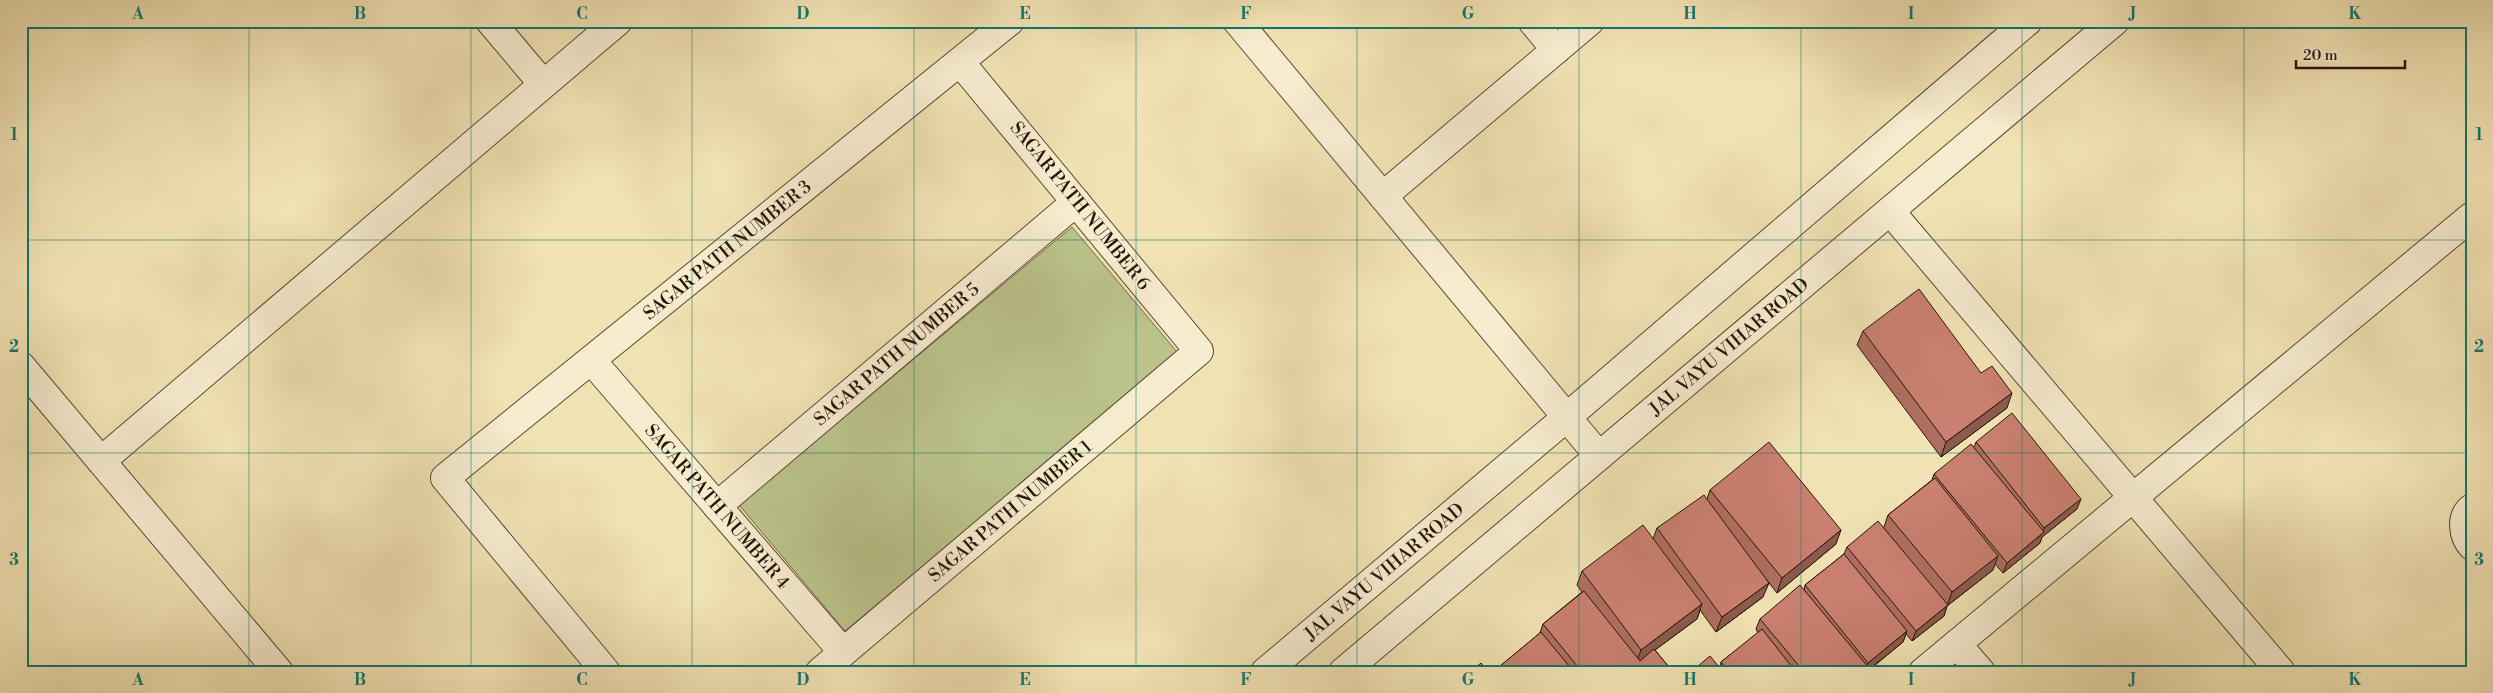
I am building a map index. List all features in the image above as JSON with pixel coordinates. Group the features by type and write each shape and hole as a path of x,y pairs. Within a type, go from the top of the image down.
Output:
{"street":[{"path":"490,21 543,84"},
{"path":"101,461 618,21"},
{"name":"SAGAR PATH NUMBER 3","path":"606,672 445,478 1010,21"},
{"path":"1237,21 1599,456"},
{"path":"1532,21 1556,50"},
{"path":"1383,196 1590,21"},
{"name":"JAL VAYU VIHAR ROAD","path":"1265,672 1568,417 2028,21"},
{"name":"JAL VAYU VIHAR ROAD","path":"1343,672 2115,21"},
{"name":"SAGAR PATH NUMBER 6","path":"960,62 1199,352"},
{"name":"SAGAR PATH NUMBER 5","path":"717,506 1076,202"},
{"path":"1890,211 2282,672"},
{"path":"1923,672 2472,216"},
{"name":"SAGAR PATH NUMBER 1","path":"820,672 1199,352"},
{"name":"SAGAR PATH NUMBER 4","path":"592,360 843,652"},
{"path":"21,366 279,672"},
{"path":"2472,508 2468,511 2464,526 2467,540 2472,546"},
{"path":"1958,644 1981,672"}],"green space":[{"path":"1072,227 1178,353 845,631 739,505"}],"building":[{"path":"1919,289 1981,373 1992,366 2012,393 1946,442 1863,331"},
{"path":"2012,413 2081,499 2044,528 1976,442"},
{"path":"1769,442 1841,530 1782,578 1710,490"},
{"path":"1971,444 2044,532 2007,563 1934,474"},
{"path":"1935,478 1998,556 1952,592 1888,515"},
{"path":"1704,495 1769,583 1722,617 1657,528"},
{"path":"1878,521 1948,605 1916,631 1847,547"},
{"path":"1643,525 1702,604 1641,650 1582,571"},
{"path":"1844,554 1907,631 1868,663 1805,585"},
{"path":"1800,585 1869,668 1864,672 1804,672 1760,619"},
{"path":"1584,591 1640,661 1654,649 1673,672 1582,672 1543,624"},
{"path":"1762,629 1796,672 1729,672 1721,662"},
{"path":"1541,632 1574,672 1503,672 1499,667"},
{"path":"1710,656 1723,672 1691,672"},
{"path":"1481,663 1488,672 1470,672"}]}
